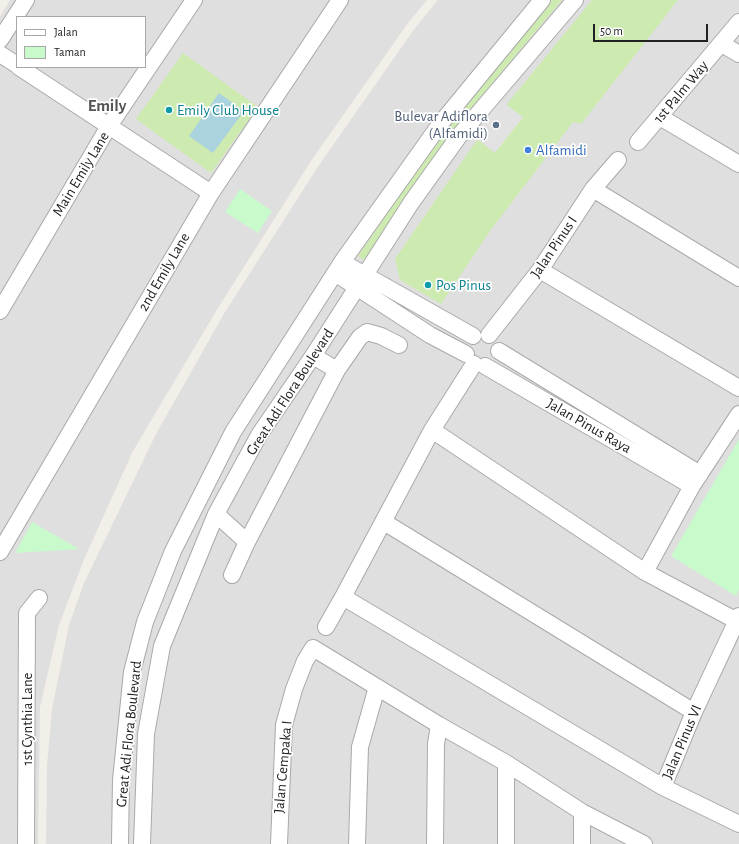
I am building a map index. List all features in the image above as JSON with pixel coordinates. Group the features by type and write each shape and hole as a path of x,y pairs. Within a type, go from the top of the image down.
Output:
{"street":[{"path":"0,40 26,0"},
{"name":"Main Emily Lane","path":"0,311 109,126 194,0"},
{"name":"2nd Emily Lane","path":"0,552 211,193 340,0"},
{"name":"Great Adi Flora Boulevard","path":"120,844 121,780 132,672 145,622 173,551 233,432 339,267 441,123 542,0"},
{"name":"Great Adi Flora Boulevard","path":"142,844 146,734 162,646 216,514 259,435 313,356 411,203 459,136 575,0"},
{"name":"1st Palm Way","path":"638,142 739,22"},
{"path":"722,44 739,54"},
{"path":"0,54 16,65"},
{"path":"21,68 211,193"},
{"path":"660,117 739,164"},
{"name":"Jalan Pinus I","path":"481,336 540,270 593,189 618,160"},
{"path":"593,189 739,278"},
{"name":"Jalan Pinus Raya","path":"339,267 361,280 481,336"},
{"path":"540,270 739,388"},
{"name":"Jalan Pinus Raya","path":"361,280 430,335 475,361 696,480"},
{"path":"232,575 247,542 337,370 360,337 367,332 381,336 399,345"},
{"path":"326,627 384,522 432,430 475,361 469,341 481,336 496,342 498,351 495,361 475,361"},
{"name":"Jalan Pinus Raya","path":"498,351 696,480"},
{"path":"313,356 337,370"},
{"path":"646,572 696,480 739,414"},
{"path":"432,430 646,572 738,619"},
{"path":"216,514 247,542"},
{"path":"384,522 694,712"},
{"path":"343,597 663,787"},
{"name":"1st Cynthia Lane","path":"26,844 27,613 40,598"},
{"name":"Jalan Pinus VI","path":"738,619 694,712 663,787 739,824"},
{"name":"Jalan Cempaka I","path":"279,844 284,725 294,689 305,661 313,648 377,687"},
{"path":"357,844 360,747 377,687 439,725 506,763 582,812 644,844"},
{"path":"435,844 436,744 439,725"},
{"path":"506,763 506,844"},
{"path":"121,780 144,780"},
{"path":"582,812 582,844"}],"shaded area":[{"path":"10,0 427,0 408,23 311,161 218,308 133,451 85,557 59,625 40,707 38,844 0,844 0,17"},
{"path":"438,0 739,0 739,844 46,844 47,765 52,709 69,625 84,583 156,434 225,312 319,165 415,28"},
{"name":"Bulevar Adiflora (Alfamidi)","path":"496,97 523,117 495,153 469,133"}],"green space":[{"path":"552,0 562,0 452,131 365,261 358,256 447,126"},
{"path":"592,0 678,0 581,124 573,122 490,231 441,304 400,280 395,259 472,147"},
{"path":"183,53 258,107 211,173 136,119"},
{"path":"240,189 272,211 258,233 225,212"},
{"path":"739,439 739,589 736,596 671,556"},
{"path":"32,522 79,549 15,553"}],"water":[{"path":"219,93 244,111 213,153 189,136"}],"place":[{"name":"Emily Club House","path":"169,110"},
{"name":"Bulevar Adiflora (Alfamidi)","path":"496,125"},
{"name":"Alfamidi","path":"528,150"},
{"name":"Pos Pinus","path":"428,285"}],"district":[{"name":"Emily","path":"107,106"}]}
